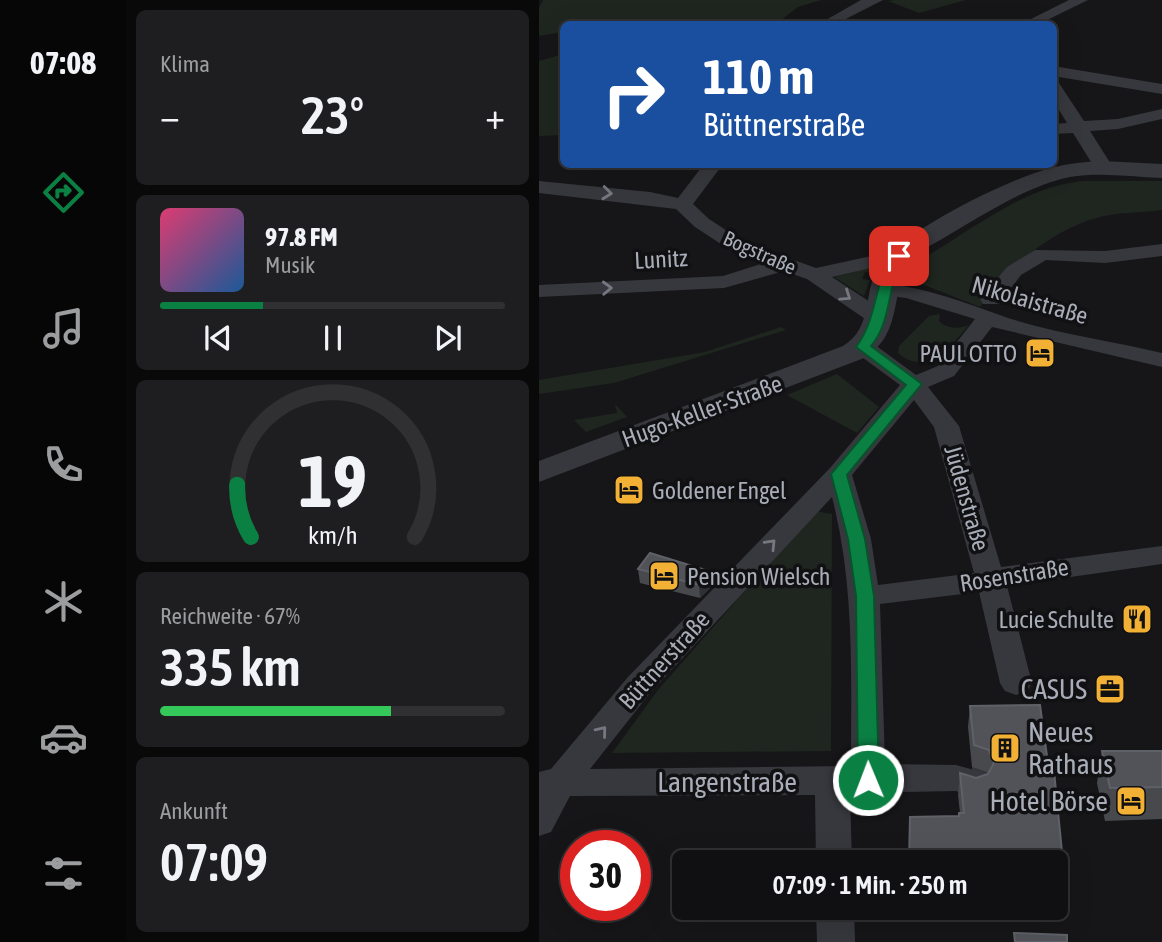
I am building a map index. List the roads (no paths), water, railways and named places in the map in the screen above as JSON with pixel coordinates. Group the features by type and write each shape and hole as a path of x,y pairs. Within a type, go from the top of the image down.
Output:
{"street":[{"path":"831,21 859,5 876,0"},
{"path":"1035,21 1081,0"},
{"path":"1057,72 1162,89"},
{"path":"1057,92 1105,169"},
{"path":"1057,129 1081,129 1162,114"},
{"path":"539,187 650,198 683,205 711,168"},
{"path":"863,347 871,338 879,318 888,271 911,246 1051,175 1105,169 1162,171"},
{"name":"Bogstraße","path":"683,205 702,223 737,246 814,275 879,318"},
{"path":"915,384 946,371 1014,271 1042,254 1116,257 1162,250"},
{"path":"814,275 899,256"},
{"name":"Lunitz","path":"539,291 724,282 784,264"},
{"name":"Nikolaistraße","path":"883,289 987,310 1002,323 1162,360"},
{"name":"Jüdenstraße","path":"863,347 915,384 946,426 991,581 1016,683"},
{"name":"Hugo-Keller-Straße","path":"539,472 843,358 863,347"},
{"name":"Büttnerstraße","path":"539,822 549,783 839,474 915,384"},
{"path":"839,474 857,539 865,596 868,780"},
{"name":"Rosenstraße","path":"865,596 991,581 1009,574 1162,555"},
{"name":"Langenstraße","path":"549,783 967,777"},
{"path":"832,781 834,850"},
{"path":"835,920 836,942"}],"tunnel":[{"path":"972,769 1016,769"}],"place":[{"name":"PAUL OTTO","path":"1040,353"},
{"name":"Goldener Engel","path":"629,490"},
{"name":"Pension Wielsch","path":"664,576"},
{"name":"Lucie Schulte","path":"1137,619"},
{"name":"CASUS","path":"1110,689"},
{"name":"Neues Rathaus","path":"1005,748"},
{"name":"Hotel Börse","path":"1131,801"}]}
